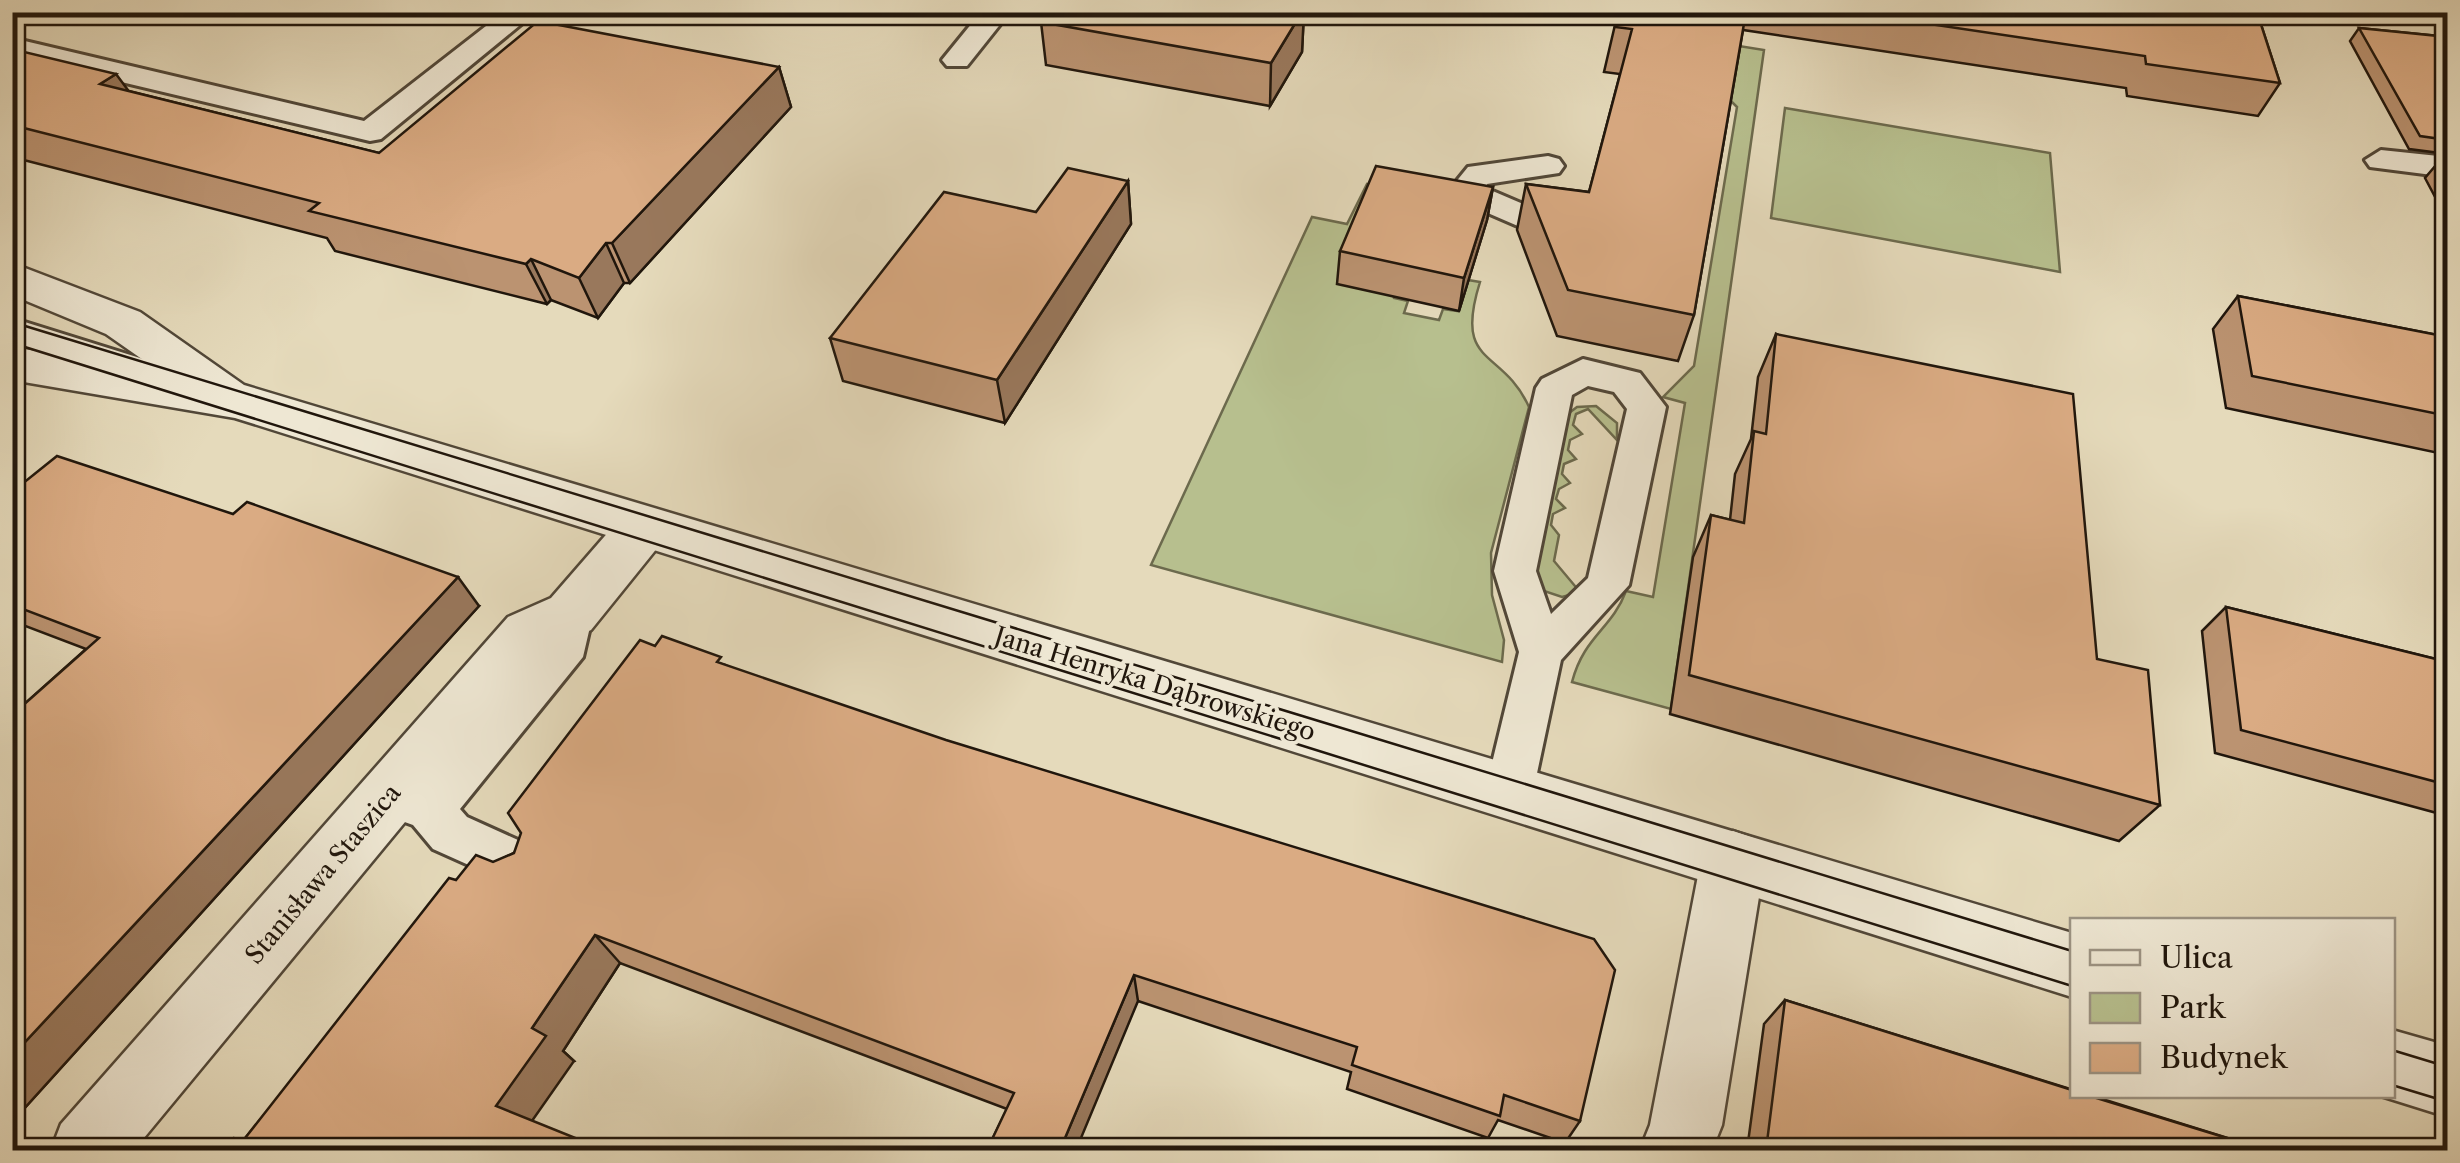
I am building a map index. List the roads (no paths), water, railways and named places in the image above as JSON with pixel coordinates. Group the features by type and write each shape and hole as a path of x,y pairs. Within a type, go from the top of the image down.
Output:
{"street":[{"name":"Jana Henryka Dąbrowskiego","path":"12,278 122,323 238,401"},
{"name":"Jana Henryka Dąbrowskiego","path":"12,363 238,401 2070,963"},
{"name":"Stanisława Staszica","path":"87,1150 410,803 528,633 571,614 643,528"},
{"path":"1676,1150 1686,1125 1733,860"},
{"path":"2395,1066 2448,1082"}],"lane":[{"path":"12,47 370,132 522,12"},
{"path":"957,60 996,12"},
{"path":"2382,160 2448,167"},
{"path":"1539,223 1472,194 1471,183 1479,174 1548,166"},
{"path":"12,330 238,401"},
{"path":"1509,792 1541,652 1514,571 1555,388 1583,372 1627,382 1647,407 1608,586 1541,652"},
{"path":"410,803 450,834 520,865"}],"tram line":[{"path":"12,322 2070,950"},
{"path":"12,343 2070,985"},
{"path":"2395,1051 2448,1067"},
{"path":"2395,1086 2448,1102"}]}
